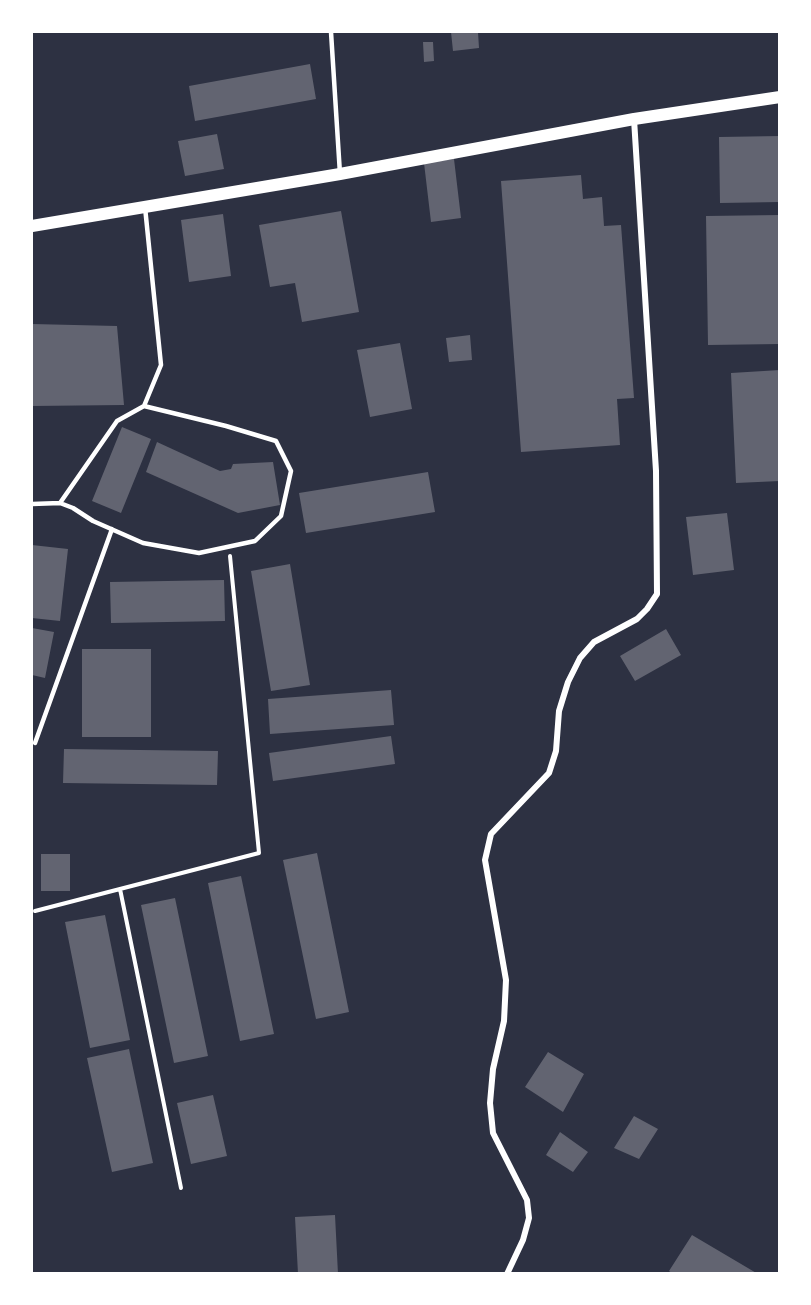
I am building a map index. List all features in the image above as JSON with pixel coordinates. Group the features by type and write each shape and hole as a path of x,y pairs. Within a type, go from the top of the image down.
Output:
{"main road":[{"path":"32,226 340,174 634,119 780,96"}],"street":[{"path":"507,1274 523,1240 529,1218 527,1200 493,1133 490,1102 493,1069 504,1021 507,980 485,860 491,834 549,773 556,751 559,711 568,682 580,658 594,642 637,619 657,594 656,471 634,119"}],"lane":[{"path":"331,32 340,174"},
{"path":"60,503 117,421 144,406 161,365 145,207"},
{"path":"32,504 60,503 143,543 199,553 255,541 281,516 291,471 276,441 144,406"},
{"path":"35,743 112,530"}],"path":[{"path":"36,911 259,853 229,546"},
{"path":"120,889 180,1188"}],"building":[{"path":"451,32 478,32 479,48 453,51"},
{"path":"423,42 433,42 434,61 424,62"},
{"path":"310,64 316,99 195,121 189,86"},
{"path":"217,134 224,169 185,176 178,141"},
{"path":"780,136 780,202 720,203 719,137"},
{"path":"454,159 461,218 431,222 424,163"},
{"path":"581,175 583,199 602,197 604,226 621,225 634,398 617,399 620,445 521,452 501,181"},
{"path":"341,211 359,312 302,322 295,283 270,287 259,225"},
{"path":"223,214 231,276 189,282 181,220"},
{"path":"780,215 780,344 708,345 706,216"},
{"path":"32,324 117,326 124,405 32,406"},
{"path":"470,335 472,360 449,362 446,338"},
{"path":"400,343 412,409 370,417 357,350"},
{"path":"780,370 780,481 736,483 731,373"},
{"path":"122,427 151,439 121,513 92,501"},
{"path":"157,442 220,471 231,469 233,464 273,462 280,505 238,513 146,472"},
{"path":"428,472 435,512 306,533 299,493"},
{"path":"727,513 734,570 693,575 686,517"},
{"path":"32,545 68,549 60,621 32,618"},
{"path":"290,564 310,685 271,691 251,571"},
{"path":"224,580 225,621 111,623 110,582"},
{"path":"32,628 54,632 45,678 32,675"},
{"path":"666,629 681,655 635,681 620,656"},
{"path":"82,649 151,649 151,737 82,737"},
{"path":"391,690 394,725 270,734 268,699"},
{"path":"391,736 395,764 273,781 269,753"},
{"path":"64,749 218,751 217,785 63,783"},
{"path":"317,853 349,1012 316,1019 283,860"},
{"path":"41,854 70,854 70,891 41,891"},
{"path":"241,876 274,1034 240,1041 208,883"},
{"path":"175,898 208,1056 174,1063 141,905"},
{"path":"105,915 130,1040 90,1048 65,922"},
{"path":"129,1049 153,1163 112,1172 87,1058"},
{"path":"548,1052 584,1074 563,1112 525,1087"},
{"path":"213,1095 227,1156 191,1164 177,1103"},
{"path":"634,1116 658,1129 639,1159 614,1148"},
{"path":"560,1132 588,1152 573,1172 546,1155"},
{"path":"335,1215 338,1274 298,1274 295,1217"},
{"path":"692,1235 758,1274 673,1274 669,1271"}]}
